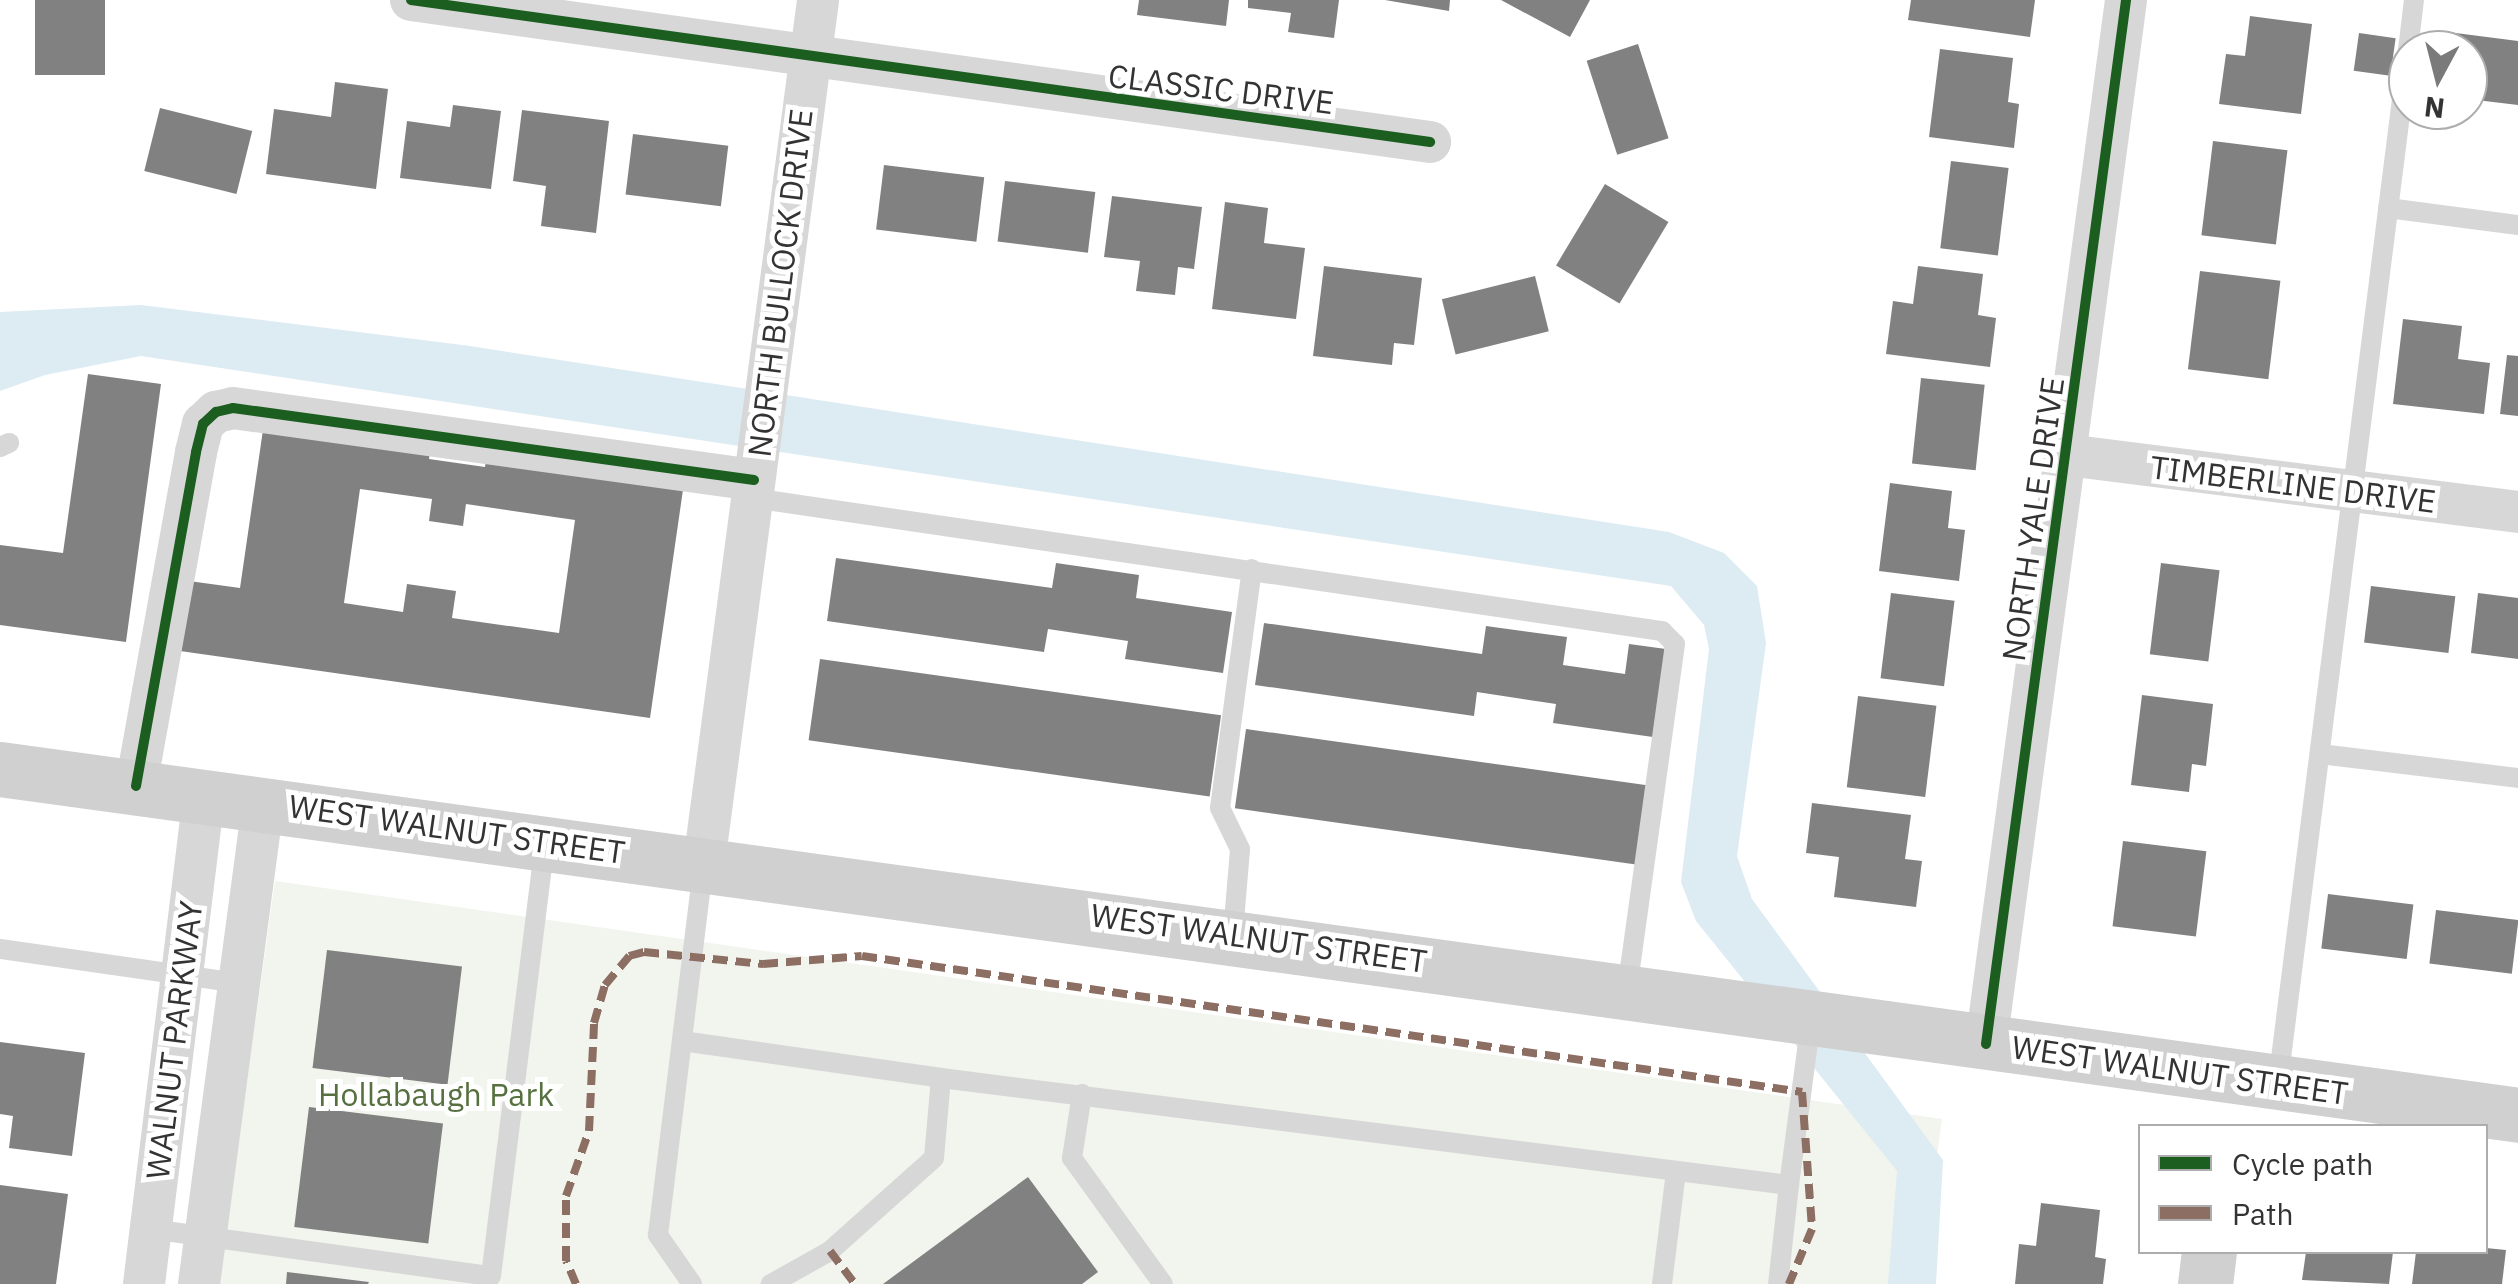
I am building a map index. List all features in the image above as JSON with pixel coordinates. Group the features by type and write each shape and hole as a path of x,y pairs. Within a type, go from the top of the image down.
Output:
{"main road":[{"name":"WEST WALNUT STREET","path":"0,769 1232,934 1626,991 1986,1044 2245,1097 2518,1115"},
{"path":"2205,1284 2210,1254"}],"street":[{"name":"CLASSIC DRIVE","path":"411,0 809,60 1430,142"},
{"name":"NORTH BULLOCK DRIVE","path":"704,862 818,0"},
{"name":"NORTH YALE DRIVE","path":"1986,1044 2126,0"},
{"path":"136,786 196,452 203,424 216,412 233,408 754,481"},
{"name":"TIMBERLINE DRIVE","path":"2067,455 2518,512"},
{"name":"WALNUT PARKWAY","path":"144,1284 204,795"},
{"name":"WALNUT PARKWAY","path":"198,1284 262,803"}],"lane":[{"path":"2410,30 2414,0"},
{"path":"2245,1097 2320,754 2398,130"},
{"path":"2388,208 2518,225"},
{"path":"754,481 1252,569 1662,631 1675,644 1626,991"},
{"path":"1232,934 1240,849 1220,808 1252,569"},
{"path":"2320,754 2518,778"},
{"path":"151,1229 491,1280 546,841"},
{"path":"692,1284 658,1235 704,862"},
{"path":"0,949 238,983"},
{"path":"1778,1284 1812,1020"},
{"path":"682,1042 1789,1185"},
{"path":"771,1284 830,1251 934,1158 941,1078"},
{"path":"1082,1094 1072,1158 1163,1284"},
{"path":"1662,1284 1676,1172"}],"green space":[{"name":"Hollabaugh Park","path":"275,881 1942,1119 1920,1284 219,1284"}],"shaded area":[{"path":"141,305 470,346 1669,532 1724,553 1757,586 1766,643 1737,856 1752,899 1943,1160 1936,1284 1888,1284 1897,1171 1696,921 1681,882 1709,649 1704,625 1671,586 141,356 45,375 0,391 0,312"}],"building":[{"path":"35,0 105,0 105,75 35,75"},
{"path":"1139,0 1229,0 1226,26 1137,15"},
{"path":"1248,0 1339,0 1334,38 1288,32 1291,13 1248,8"},
{"path":"1385,0 1450,0 1449,11"},
{"path":"1501,0 1590,0 1570,37"},
{"path":"1911,0 2035,0 2030,37 1908,20"},
{"path":"2250,16 2312,24 2301,114 2219,104 2226,54 2245,56"},
{"path":"2359,33 2388,37 2388,75 2354,71"},
{"path":"2488,37 2518,41 2518,105 2488,101"},
{"path":"1638,44 1669,138 1617,155 1587,61"},
{"path":"1940,49 2013,58 2008,102 2019,104 2014,148 1929,137"},
{"path":"335,82 388,89 376,189 266,174 274,109 331,117"},
{"path":"453,105 501,111 491,189 400,178 407,121 450,127"},
{"path":"160,108 252,131 236,194 144,171"},
{"path":"522,110 609,121 596,233 541,226 546,186 513,181"},
{"path":"633,134 728,146 721,206 626,195"},
{"path":"2213,141 2287,150 2276,244 2201,235"},
{"path":"1951,161 2009,168 1998,255 1940,248"},
{"path":"884,165 984,177 976,242 876,230"},
{"path":"1005,181 1095,192 1088,253 998,242"},
{"path":"1605,184 1668,222 1620,304 1556,265"},
{"path":"1112,196 1202,207 1194,269 1178,267 1175,295 1136,291 1140,261 1104,257"},
{"path":"1225,202 1268,208 1264,243 1305,248 1296,319 1212,309"},
{"path":"1324,266 1422,278 1414,345 1394,343 1392,365 1313,356"},
{"path":"1918,266 1983,274 1978,315 1996,318 1990,367 1886,354 1893,301 1913,304"},
{"path":"2200,271 2280,281 2268,379 2188,369"},
{"path":"1535,276 1549,331 1456,355 1442,299"},
{"path":"2403,319 2462,326 2458,359 2490,363 2484,414 2393,404"},
{"path":"2507,355 2518,356 2518,416 2500,414"},
{"path":"88,374 161,384 126,642 0,625 0,545 63,553"},
{"path":"1921,378 1985,385 1976,470 1912,464"},
{"path":"265,416 432,439 429,459 485,467 488,448 685,476 650,718 180,651 189,581 240,588","holes":["360,489 432,499 429,521 463,526 466,504 575,520 559,633 452,618 456,591 407,584 403,612 344,603"]},
{"path":"1890,483 1952,491 1948,528 1965,530 1959,581 1879,571"},
{"path":"836,558 1052,588 1056,563 1139,575 1136,598 1232,612 1223,673 1125,659 1128,641 1048,629 1044,652 827,621"},
{"path":"2161,563 2220,570 2208,662 2150,654"},
{"path":"2371,586 2455,596 2448,653 2364,643"},
{"path":"1891,593 1955,601 1944,686 1881,678"},
{"path":"2478,593 2518,598 2518,659 2471,653"},
{"path":"1264,623 1482,654 1486,626 1567,637 1563,665 1625,674 1629,644 1666,649 1653,737 1553,723 1556,704 1477,692 1474,716 1255,685"},
{"path":"820,659 1221,715 1210,797 809,740"},
{"path":"2142,695 2213,704 2206,766 2192,764 2189,792 2131,785"},
{"path":"1858,696 1936,706 1925,797 1847,787"},
{"path":"1246,729 1647,785 1636,865 1235,808"},
{"path":"1812,803 1911,815 1905,859 1922,861 1916,907 1834,897 1839,857 1806,853"},
{"path":"2123,841 2206,851 2196,937 2113,926"},
{"path":"2328,894 2413,904 2407,959 2321,949"},
{"path":"2436,910 2518,920 2512,974 2429,964"},
{"path":"327,950 462,967 447,1085 312,1068"},
{"path":"0,1042 85,1053 72,1156 9,1148 13,1116 0,1114"},
{"path":"309,1107 443,1123 428,1244 294,1227"},
{"path":"1028,1177 1098,1272 1082,1284 883,1284"},
{"path":"0,1185 68,1194 56,1284 0,1284"},
{"path":"2041,1203 2100,1210 2095,1257 2106,1259 2103,1284 2015,1284 2019,1244 2036,1246"},
{"path":"2488,1248 2506,1250 2502,1284 2412,1284 2416,1254 2488,1254"},
{"path":"2306,1254 2393,1254 2389,1284 2302,1280"},
{"path":"287,1272 369,1282 286,1284"}],"marked path":[{"path":"576,1284 566,1261 566,1196 589,1131 594,1023 605,985 629,956 644,952 763,964 862,956 1802,1092 1812,1229 1789,1284"},
{"path":"830,1251 855,1284"}],"cycle path":[{"path":"411,0 1430,142"},
{"path":"1986,1044 2126,0"},
{"path":"136,786 196,452 203,424 216,412 233,408 754,480"}]}
